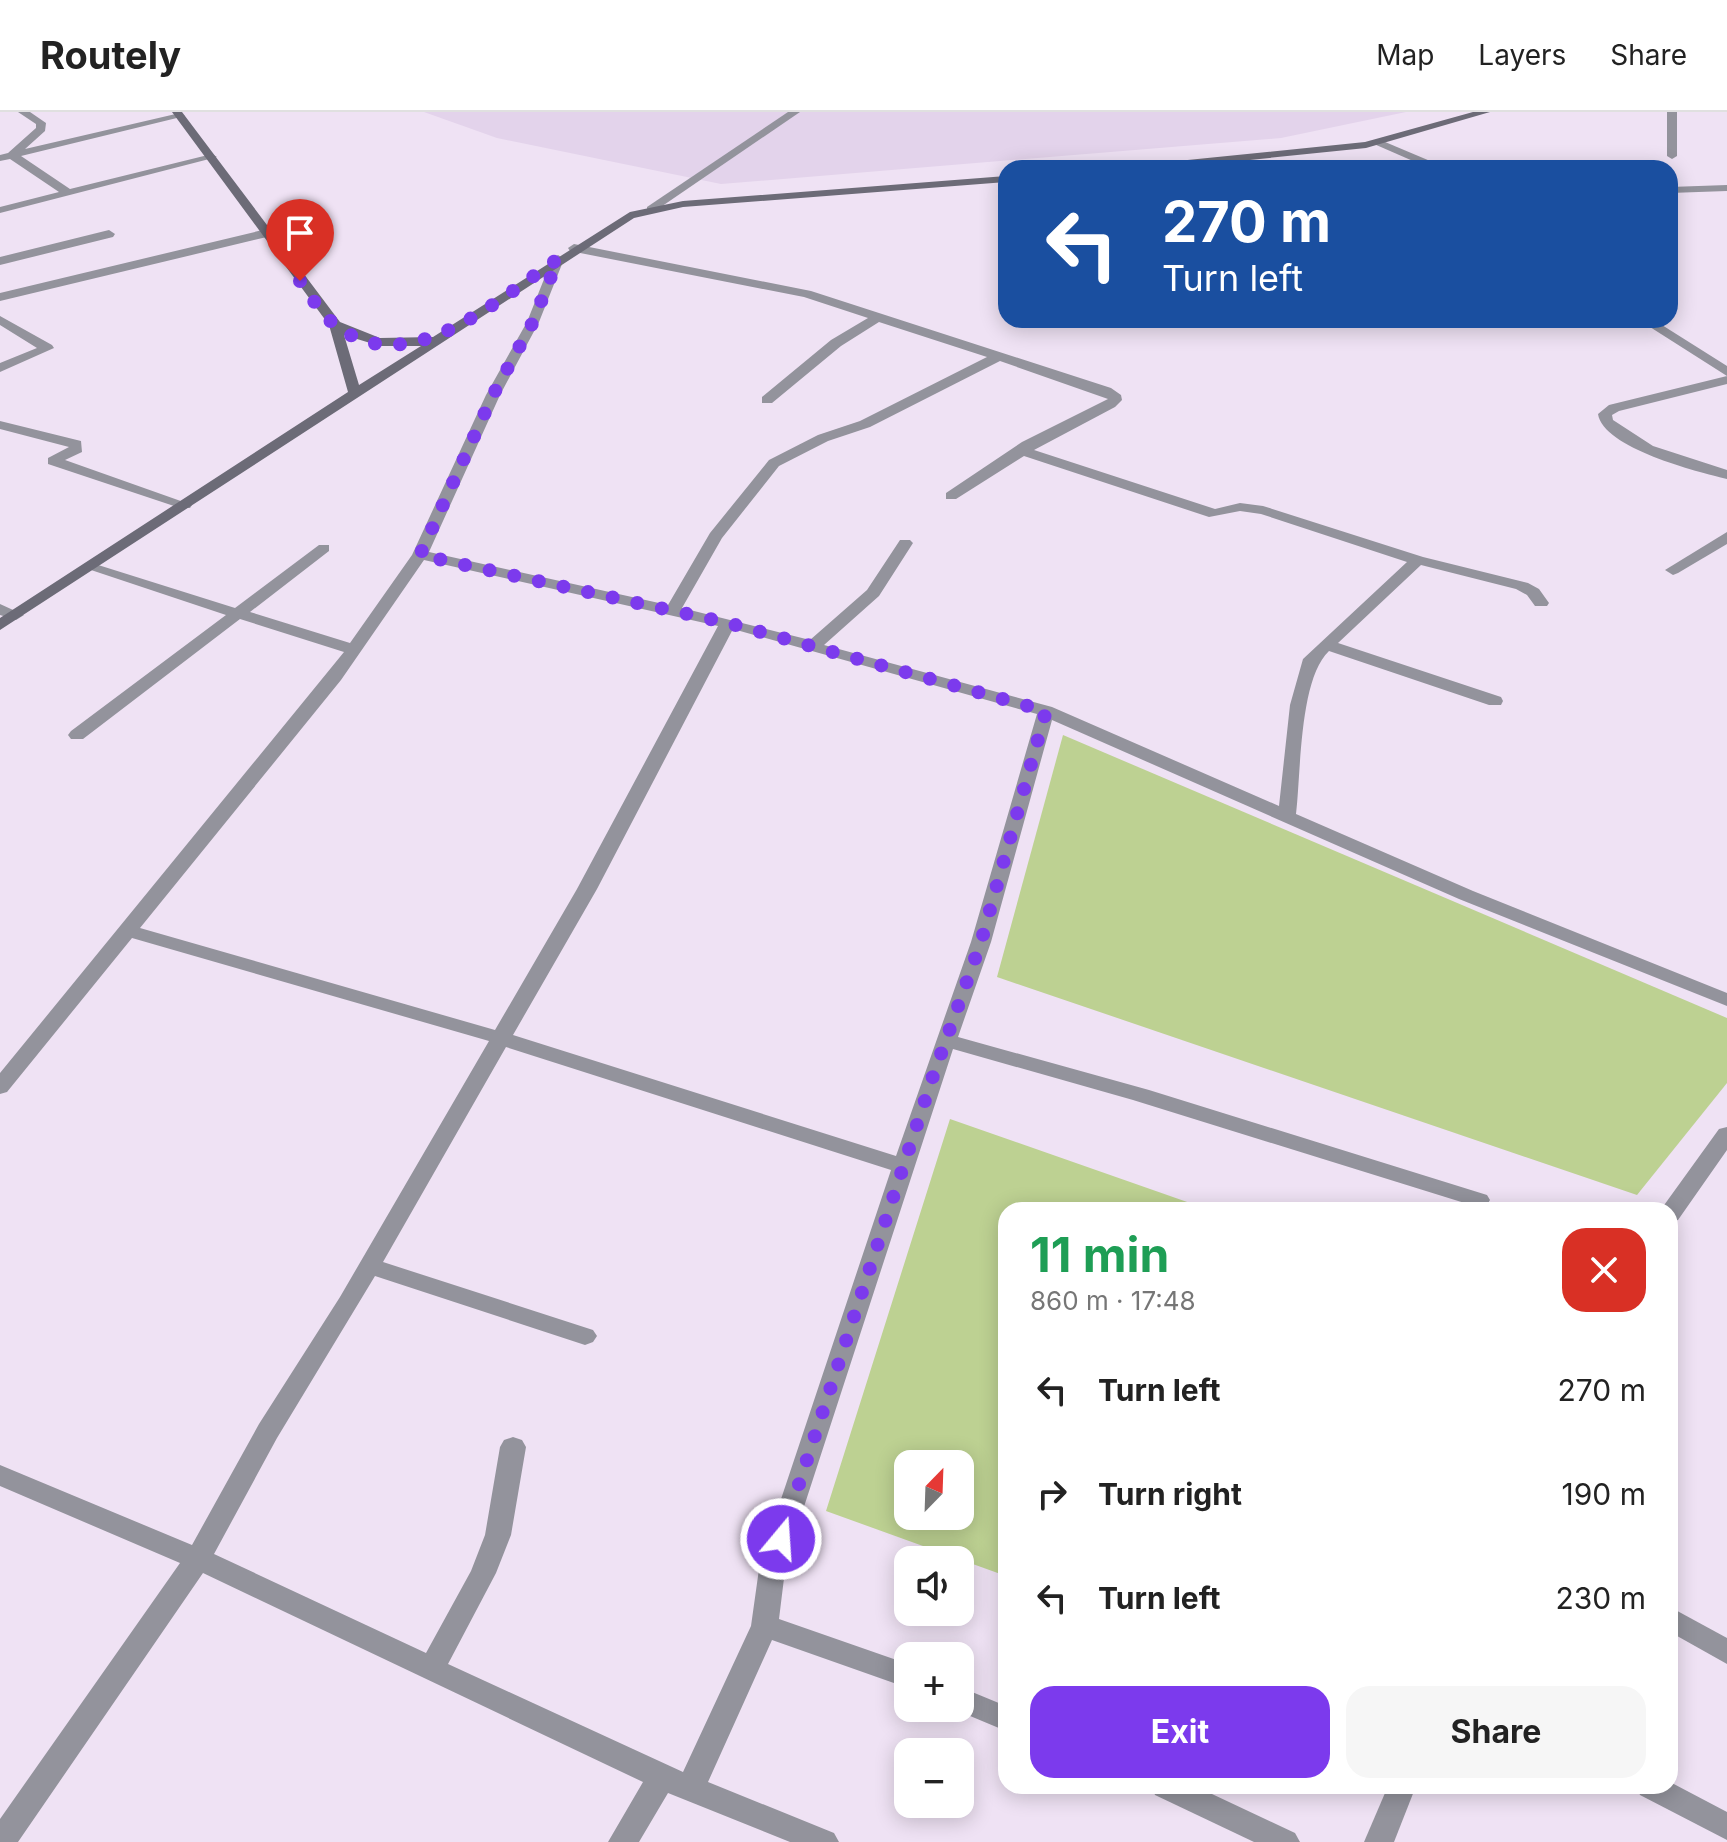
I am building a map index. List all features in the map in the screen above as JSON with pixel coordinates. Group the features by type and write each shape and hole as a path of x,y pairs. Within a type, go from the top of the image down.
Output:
{"street":[{"path":"6,157 41,129 41,123 23,112"},
{"path":"0,625 8,612 90,567 574,248 613,223 651,209 795,112"},
{"path":"1231,160 1378,142 1485,112"},
{"path":"1672,112 1672,156"},
{"path":"6,157 178,114 335,325 355,393"},
{"path":"1378,142 1420,160"},
{"path":"6,157 68,193"},
{"path":"0,210 212,157"},
{"path":"651,209 998,180"},
{"path":"1710,188 1727,194"},
{"path":"1678,190 1727,188"},
{"path":"0,297 267,233"},
{"path":"0,261 109,234"},
{"path":"574,248 771,284 1114,395 1115,400 1110,404 1051,431 951,496"},
{"path":"0,1087 354,650 420,555 493,395 533,322 558,259"},
{"path":"767,400 836,343 878,317"},
{"path":"0,320 47,348 0,368"},
{"path":"335,325 379,343 416,343 443,335"},
{"path":"1658,328 1727,372"},
{"path":"672,611 715,536 774,463 823,438 865,424 999,356"},
{"path":"1727,380 1614,408 1605,414 1606,421 1613,428 1659,456 1727,475"},
{"path":"0,425 76,444 77,449 53,461 185,505"},
{"path":"1026,448 1043,459 1210,513 1222,514 1240,507 1263,510 1418,560 1522,586 1533,592 1541,603"},
{"path":"1673,570 1727,537"},
{"path":"813,646 873,593 905,543"},
{"path":"77,735 324,548"},
{"path":"420,555 728,623 1046,711 1466,895 1727,1000"},
{"path":"1287,817 1299,705 1308,665 1325,644 1418,560"},
{"path":"90,567 354,650"},
{"path":"1,1842 198,1559 268,1431 369,1266 587,889 728,623"},
{"path":"1325,644 1495,701"},
{"path":"690,1789 765,1626 773,1562 981,942 1046,711"},
{"path":"127,930 500,1038 904,1166"},
{"path":"946,1040 1141,1095 1479,1200"},
{"path":"1678,1203 1727,1134"},
{"path":"369,1266 585,1336"},
{"path":"432,1668 483,1573 498,1535 513,1447"},
{"path":"0,1475 198,1559 662,1777 824,1842"},
{"path":"1678,1623 1727,1652"},
{"path":"765,1626 894,1671"},
{"path":"974,1705 998,1716"},
{"path":"623,1842 662,1777"},
{"path":"1182,1794 1285,1842"},
{"path":"1379,1842 1399,1794"},
{"path":"1665,1794 1727,1827"}],"shaded area":[{"path":"424,112 1406,112 1281,138 721,184 497,138"}],"green space":[{"path":"1063,735 1727,1018 1727,1083 1637,1195 997,977"},
{"path":"950,1119 1187,1202 998,1202 998,1573 974,1564 974,1546 923,1546 826,1511"}],"route":[{"path":"300,281 335,325 349,334 379,343 416,343 443,335 558,259 533,322 493,395 448,501 420,555 728,623 1046,711 981,942 932,1079 854,1325 781,1539"}]}
